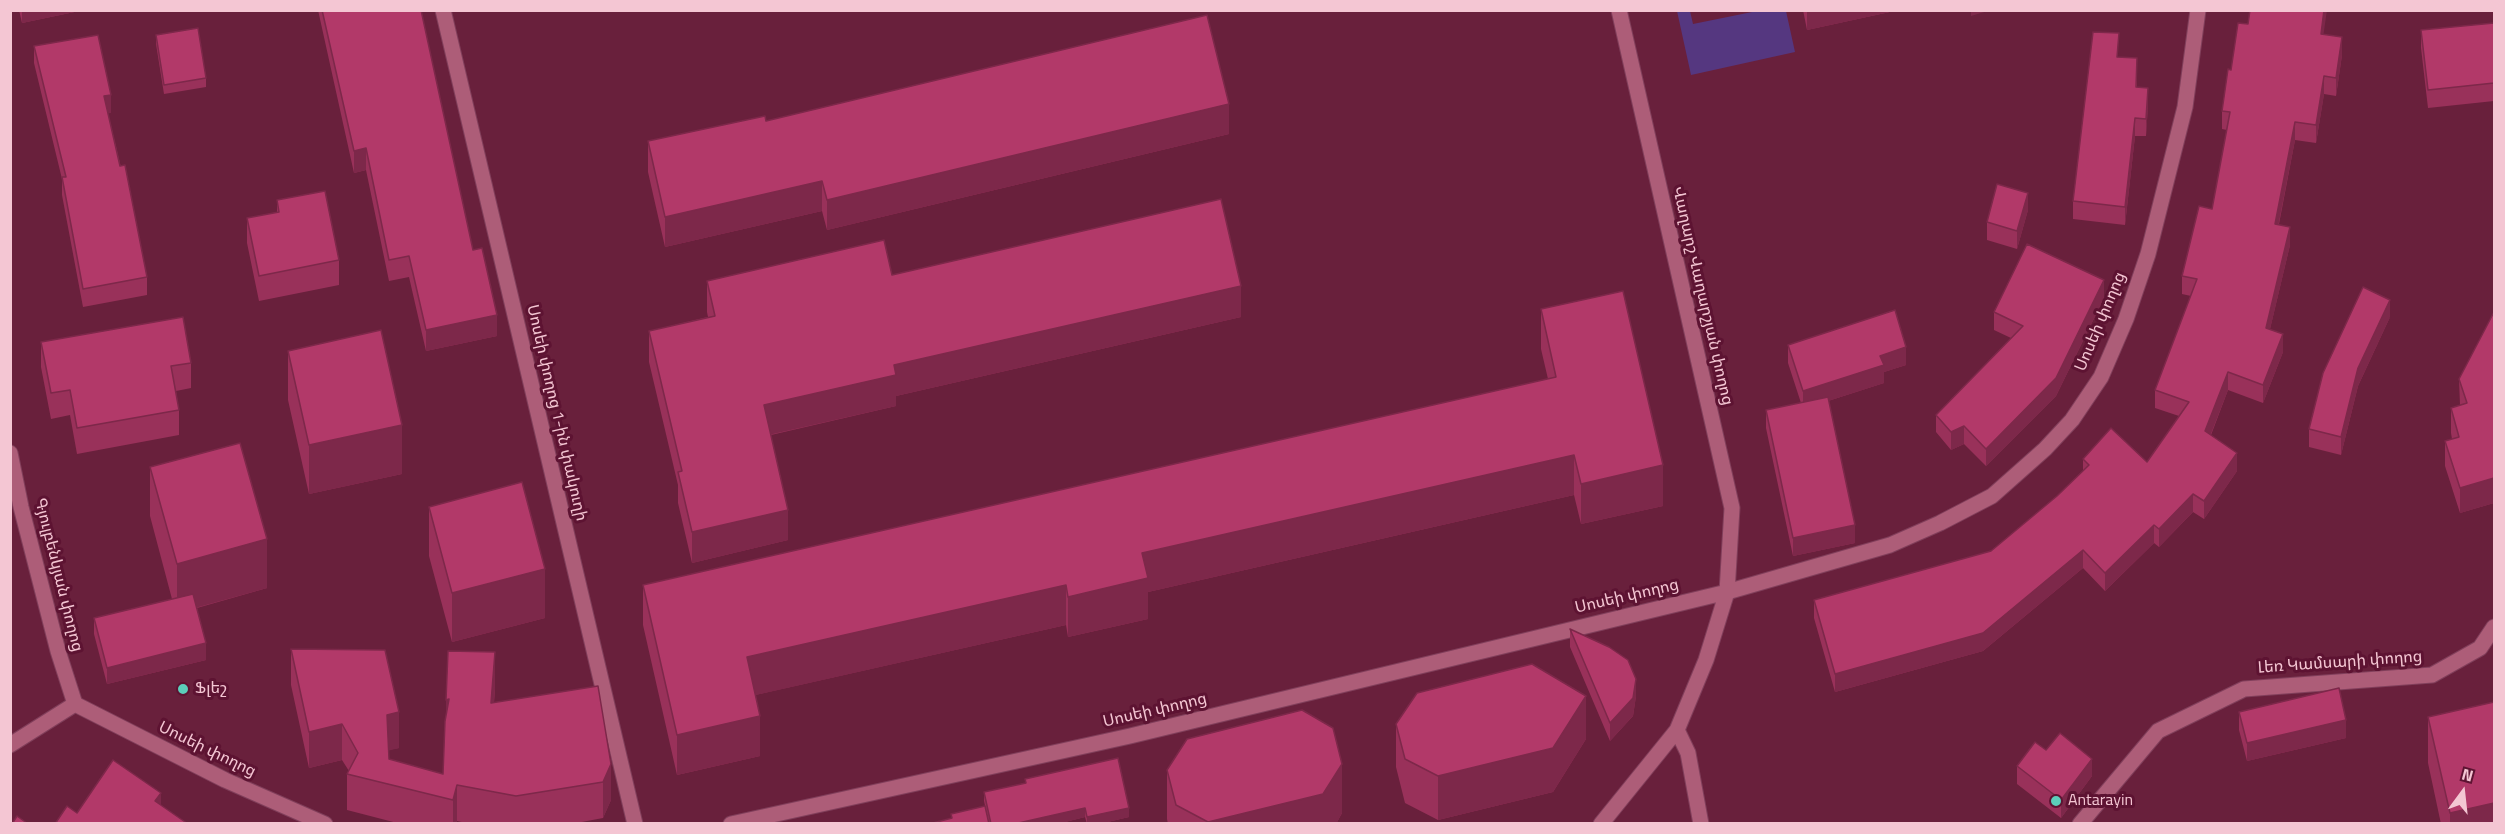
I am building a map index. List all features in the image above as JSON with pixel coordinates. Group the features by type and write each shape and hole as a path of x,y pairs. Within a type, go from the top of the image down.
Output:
{"street":[{"name":"Սոսեի փողոց 1-ին փակուղի","path":"443,10 635,824"},
{"name":"Վաղարշ Վաղարշյան փողոց","path":"1601,824 1677,730 1706,660 1727,592 1732,508 1619,10"},
{"name":"Սոսեի փողոց","path":"731,824 1130,736 1727,592 1890,545 1940,523 1992,496 2045,449 2072,420 2100,377 2126,318 2148,254 2185,106 2198,10"},
{"name":"Գյուլբենկյան փողոց","path":"10,453 21,507 58,651 75,705"},
{"name":"Լեռ Կամսարի փողոց","path":"2080,824 2158,731 2244,689 2432,675 2480,648 2494,627"},
{"name":"Սոսեի փողոց","path":"75,705 225,780 325,824"},
{"path":"10,745 75,705"},
{"path":"1677,730 1688,753 1701,824"}],"shaded area":[{"path":"1677,11 1690,11 1693,24 1757,11 1786,11 1795,52 1691,75"}],"building":[{"path":"322,10 421,10 473,250 482,248 497,315 426,330 409,256 389,260 366,148 354,151"},
{"path":"2250,10 2324,10 2321,34 2342,37 2336,78 2324,76 2316,125 2295,122 2275,224 2290,227 2266,328 2283,334 2263,385 2228,372 2205,431 2237,453 2204,501 2193,494 2159,529 2154,525 2105,573 2083,550 1983,633 1835,674 1814,600 1991,551 2057,496 2089,465 2083,459 2111,428 2147,462 2189,402 2155,390 2197,279 2182,276 2199,206 2212,209 2230,112 2222,111 2228,69 2231,70 2238,23 2248,24"},
{"path":"1207,15 1229,104 827,200 822,181 665,217 648,141 765,116 766,121"},
{"path":"2494,23 2494,83 2428,90 2421,30"},
{"path":"198,28 206,78 164,85 156,35"},
{"path":"2093,32 2119,33 2117,57 2137,58 2136,87 2148,88 2146,119 2135,118 2125,207 2073,201"},
{"path":"98,35 111,95 104,96 120,166 125,165 147,277 83,289 62,177 66,177 34,46"},
{"path":"1997,184 2028,193 2017,231 1987,222"},
{"path":"325,191 339,260 259,276 247,218 279,212 277,200"},
{"path":"1221,199 1241,286 894,365 896,375 764,405 788,510 692,532 678,472 682,471 649,331 715,316 707,281 884,240 892,275"},
{"path":"2027,244 2104,280 2056,378 1986,449 1964,426 1951,432 1936,415 2023,326 1994,312"},
{"path":"2363,287 2390,300 2358,368 2341,437 2309,429 2323,373"},
{"path":"1623,291 1663,465 1581,484 1574,455 1142,553 1148,578 1068,597 1066,585 747,657 760,716 677,735 643,585 1556,377 1541,309"},
{"path":"1895,310 1906,347 1880,356 1884,365 1803,391 1788,345"},
{"path":"2494,312 2494,478 2460,488 2445,441 2459,437 2451,408 2467,403 2459,379"},
{"path":"183,317 191,363 171,366 179,410 77,428 70,390 51,393 41,342"},
{"path":"381,330 402,425 309,445 288,351"},
{"path":"1828,397 1855,525 1793,538 1766,410"},
{"path":"240,443 267,539 177,564 150,467"},
{"path":"522,482 545,569 452,593 429,507"},
{"path":"193,594 206,643 107,668 94,618"},
{"path":"1570,629 1609,647 1628,660 1636,679 1633,698 1610,723"},
{"path":"291,649 385,650 399,712 387,715 389,759 443,774 445,721 449,699 446,700 448,651 495,652 491,703 598,686 611,764 603,782 516,796 457,785 453,800 347,774 358,753 342,724 309,732"},
{"path":"1532,664 1586,696 1553,748 1438,776 1405,759 1396,724 1417,693"},
{"path":"2339,688 2346,720 2247,743 2239,712"},
{"path":"2494,702 2494,803 2450,813 2428,717"},
{"path":"1302,710 1333,728 1342,764 1323,794 1208,822 1176,805 1167,770 1187,739"},
{"path":"2060,733 2092,759 2061,800 2017,766 2035,742 2046,750"},
{"path":"1118,758 1129,808 1087,817 1085,808 1014,824 991,824 984,792 1026,783 1025,779"},
{"path":"113,760 161,793 155,801 188,824 55,824 67,806 77,813"},
{"path":"985,806 989,824 929,824 952,818 951,814"},
{"path":"17,816 28,824 12,824"}],"place":[{"name":"Ֆլեշ","path":"183,689"},
{"name":"Antarayin","path":"2056,801"}]}
